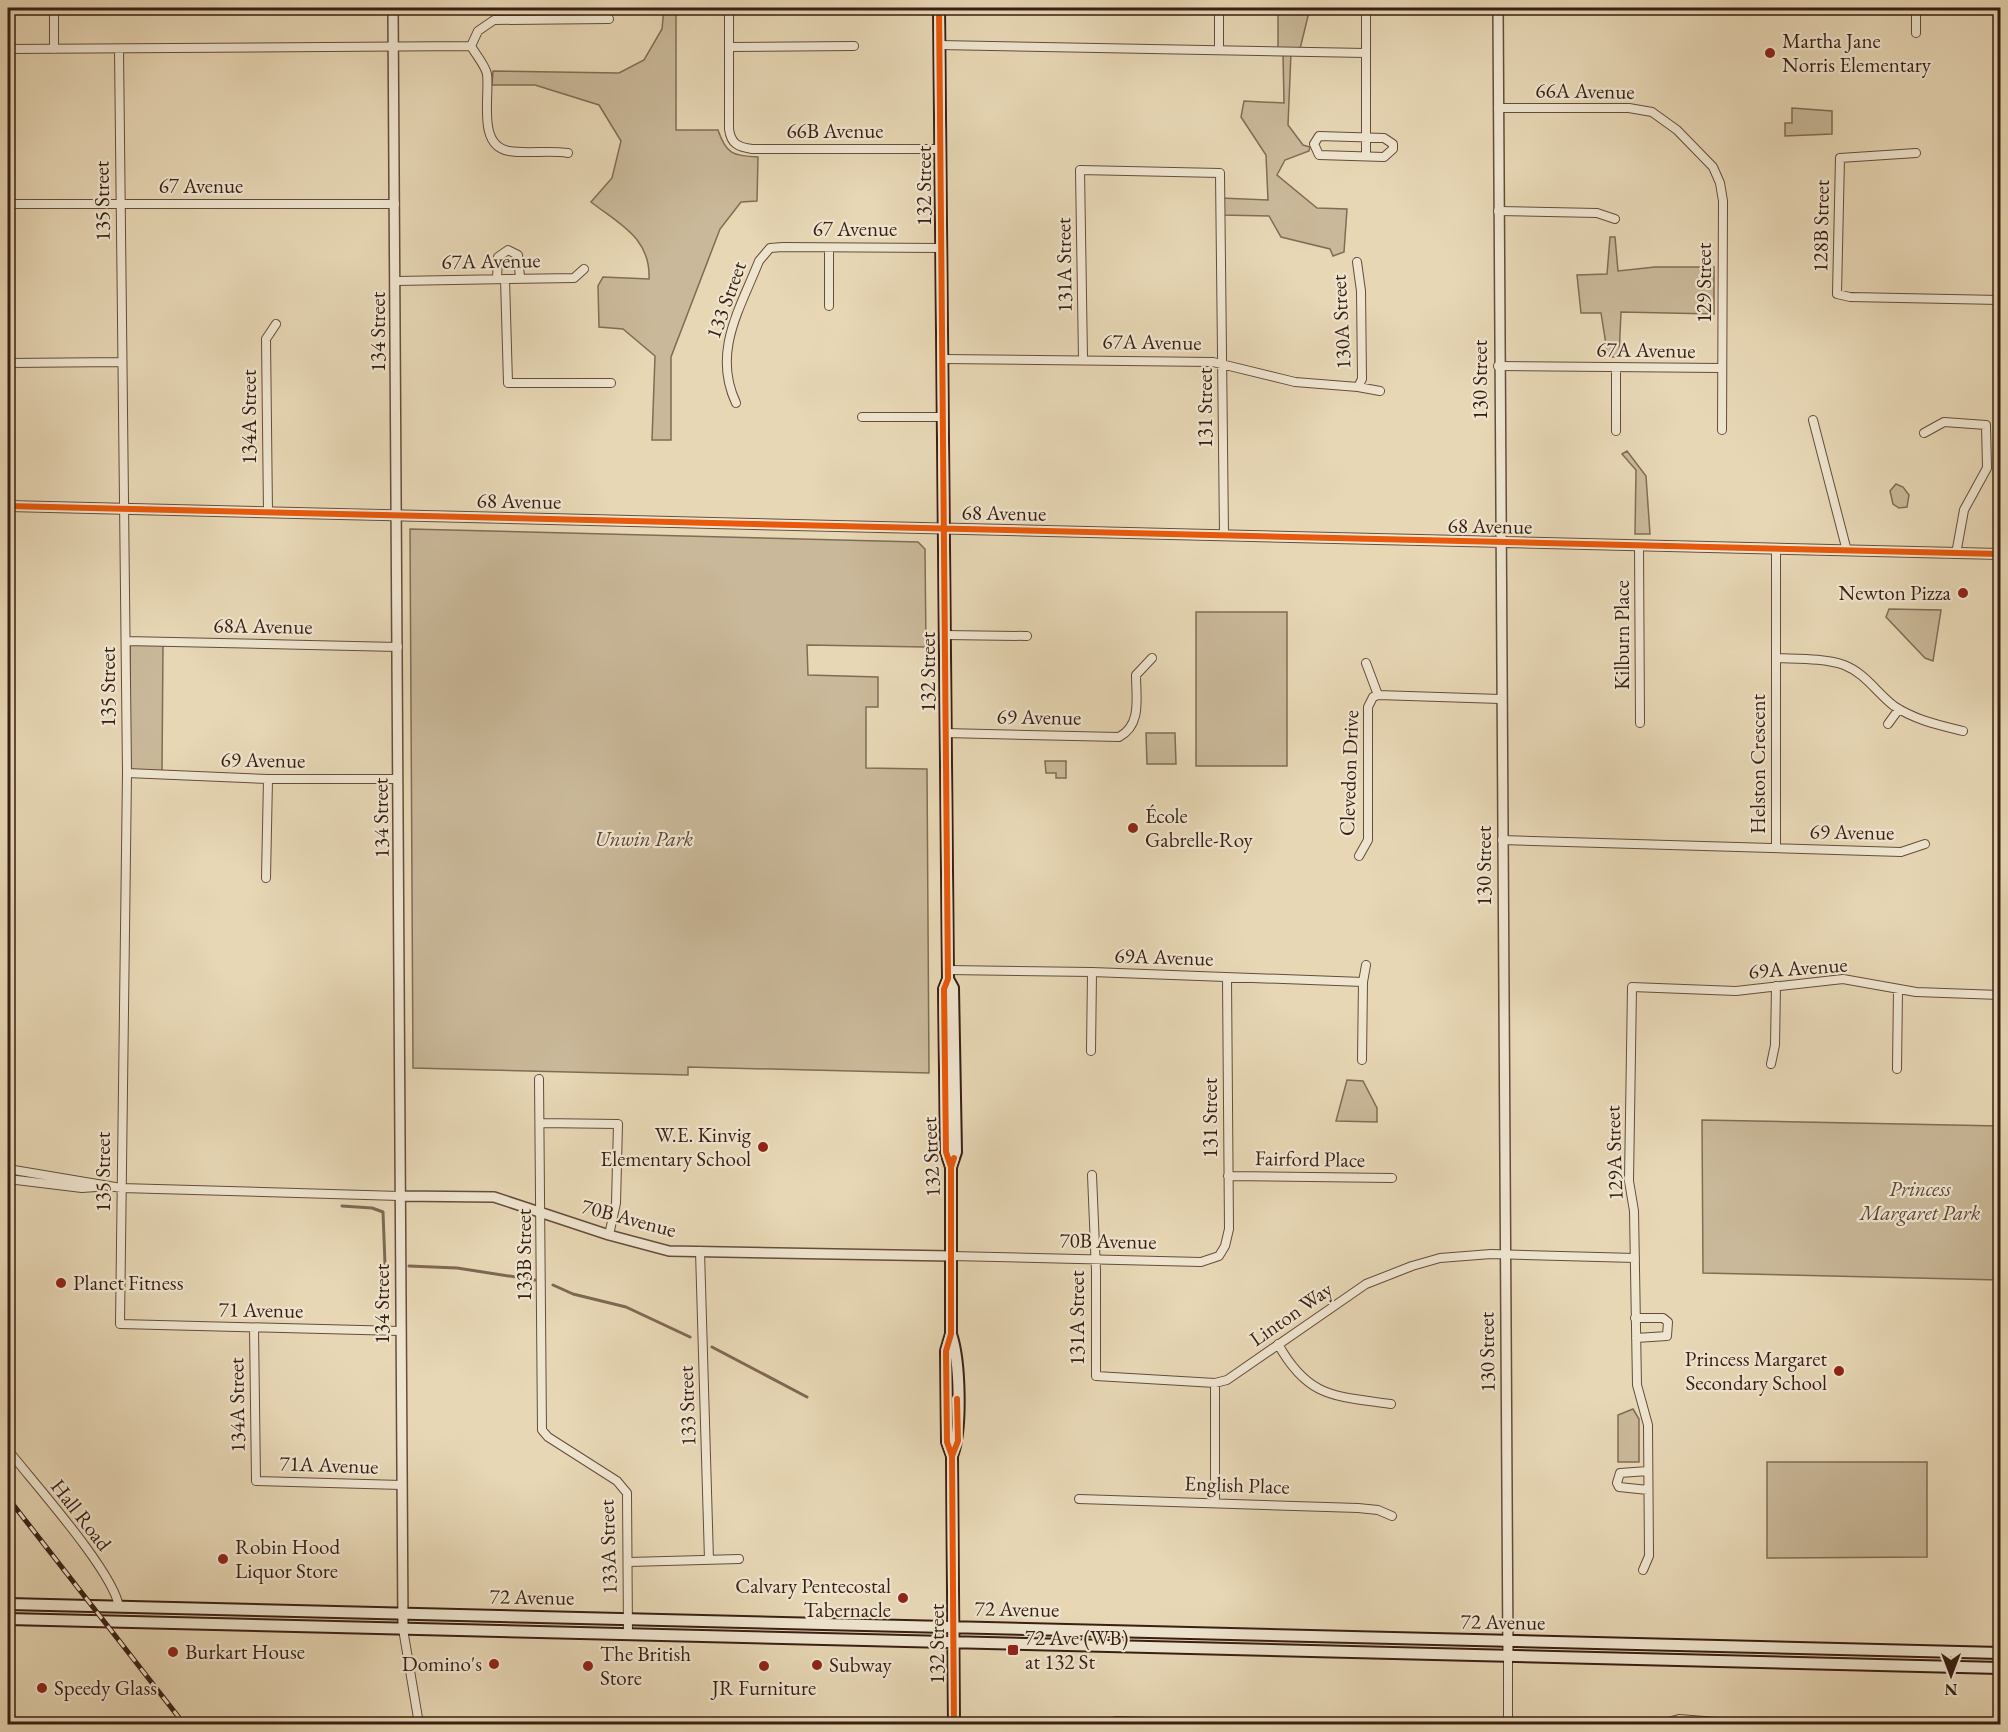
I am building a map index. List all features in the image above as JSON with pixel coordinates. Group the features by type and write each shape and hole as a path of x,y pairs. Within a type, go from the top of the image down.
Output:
{"main road":[{"name":"132 Street","path":"939,8 948,975 953,988 956,1152 951,1167 951,1334 956,1350 958,1441 952,1456 954,1725"},
{"name":"72 Avenue","path":"8,1604 2001,1653"},
{"name":"72 Avenue","path":"8,1619 2001,1668"},
{"name":"72 Avenue","path":"1712,1661 1739,1647"}],"street":[{"path":"54,8 54,49"},
{"name":"134 Street","path":"393,8 400,1331 404,1629"},
{"path":"729,8 729,47 854,46"},
{"path":"1219,8 1219,50"},
{"path":"1366,8 1366,156"},
{"name":"130 Street","path":"1498,8 1498,366 1508,1725"},
{"path":"1916,8 1916,33"},
{"path":"471,46 478,31 494,20 609,19"},
{"path":"939,45 1366,53"},
{"path":"8,49 471,46"},
{"path":"471,46 487,72 489,136 498,148 509,152 546,150 568,153"},
{"name":"66B Avenue","path":"729,47 729,129 732,141 741,147 752,149 940,149"},
{"name":"135 Street","path":"119,49 127,773 120,1324"},
{"name":"66A Avenue","path":"1498,108 1647,110 1663,118 1694,146"},
{"path":"1319,136 1384,138 1392,144 1393,149 1384,157 1366,156 1319,155 1314,144 1319,136"},
{"name":"129 Street","path":"1694,146 1713,167 1722,190 1722,430"},
{"name":"128B Street","path":"1916,153 1840,158 1837,294 1850,297 2001,300"},
{"name":"131A Street","path":"1083,359 1080,170 1220,173"},
{"name":"131 Street","path":"1220,173 1224,535"},
{"name":"67 Avenue","path":"8,204 395,204"},
{"path":"1498,211 1597,213 1614,219"},
{"name":"67 Avenue","path":"770,248 941,248"},
{"name":"133 Street","path":"736,403 727,384 726,345 759,261 770,248"},
{"path":"829,248 829,306"},
{"path":"520,278 518,255 508,250 498,257 508,383 611,383"},
{"name":"130A Street","path":"1357,262 1360,291 1360,383"},
{"name":"67A Avenue","path":"396,281 574,278 584,269"},
{"name":"134A Street","path":"268,512 266,339 276,324"},
{"name":"67A Avenue","path":"943,358 1223,363 1295,382 1360,383 1380,391"},
{"path":"8,363 122,362"},
{"name":"67A Avenue","path":"1498,366 1721,368"},
{"path":"1616,367 1616,431"},
{"path":"862,417 943,417"},
{"path":"1813,420 1847,551"},
{"path":"1924,433 1944,422 1986,424 1988,468 1964,510 1956,554"},
{"name":"68 Avenue","path":"8,506 2001,554"},
{"name":"Kilburn Place","path":"1639,546 1640,723"},
{"name":"Helston Crescent","path":"1502,840 1776,848 1776,549"},
{"path":"944,635 1028,636"},
{"name":"68A Avenue","path":"126,641 398,648"},
{"name":"69 Avenue","path":"945,733 1119,737 1130,731 1135,719 1136,675 1152,658"},
{"path":"1776,658 1819,660 1844,665 1858,672 1911,717 1963,731"},
{"name":"Clevedon Drive","path":"1366,663 1378,694"},
{"name":"Clevedon Drive","path":"1359,856 1368,840 1368,707 1372,697 1378,694 1500,699"},
{"path":"1888,724 1899,709"},
{"name":"69 Avenue","path":"127,773 267,779 398,779"},
{"path":"266,878 267,779"},
{"name":"69 Avenue","path":"1776,848 1901,852 1924,844"},
{"path":"1362,1060 1362,982 1366,965"},
{"path":"1091,1051 1092,972"},
{"name":"69A Avenue","path":"948,975 1092,972 1362,982"},
{"name":"131 Street","path":"1219,1256 1225,1246 1229,1229 1227,978"},
{"name":"69A Avenue","path":"1632,987 1736,991 1843,979 1942,994 2001,995"},
{"path":"1771,1064 1775,1045 1776,986"},
{"name":"129A Street","path":"1632,987 1629,1181 1634,1211 1637,1385 1648,1425 1649,1556 1643,1570"},
{"path":"1897,1069 1898,989"},
{"name":"133B Street","path":"539,1079 543,1212 542,1430"},
{"path":"540,1123 618,1124 616,1203 609,1235"},
{"path":"8,1168 104,1186"},
{"name":"131A Street","path":"1092,1175 1096,1376"},
{"name":"Fairford Place","path":"1228,1176 1392,1178"},
{"path":"8,1179 82,1188 104,1186"},
{"name":"70B Avenue","path":"104,1186 488,1197 543,1212 609,1235 669,1251 1095,1258 1200,1262 1219,1256"},
{"name":"133 Street","path":"700,1251 709,1560"},
{"path":"1504,1254 1635,1258"},
{"name":"Linton Way","path":"1096,1376 1215,1383 1227,1380 1366,1284 1381,1277 1440,1258 1504,1254"},
{"path":"1635,1318 1663,1318 1668,1322 1669,1330 1667,1336 1662,1338 1636,1338"},
{"name":"71 Avenue","path":"120,1324 400,1331"},
{"name":"134A Street","path":"254,1328 256,1481"},
{"path":"1278,1344 1292,1369 1313,1386 1336,1396 1391,1404"},
{"path":"1215,1383 1215,1502"},
{"name":"133A Street","path":"542,1430 548,1437 617,1481 626,1491 629,1562 628,1634"},
{"name":"Hall Road","path":"8,1450 109,1581 119,1607"},
{"path":"1648,1471 1620,1473 1617,1483 1619,1487 1648,1490"},
{"name":"71A Avenue","path":"256,1481 402,1485"},
{"name":"English Place","path":"1079,1499 1215,1502 1378,1510 1392,1516"},
{"path":"629,1562 739,1559"},
{"path":"404,1629 419,1725"},
{"path":"1662,1725 1679,1719 1742,1725"},
{"path":"1107,1725 1116,1721 1217,1725"}],"green space":[{"path":"664,8 676,8 676,130 718,130 724,144 732,152 742,156 758,157 757,201 741,202 720,229 671,357 671,440 652,440 655,356 623,329 599,327 598,286 603,277 649,279 645,253 639,242 622,225 591,202 612,178 621,141 599,105 535,85 492,85 493,71 619,73 644,60 662,29"},
{"path":"1278,8 1310,8 1299,53 1291,53 1288,125 1303,145 1310,147 1309,151 1285,160 1277,175 1317,208 1347,209 1344,252 1333,256 1330,249 1281,237 1269,216 1221,215 1221,198 1268,200 1266,155 1241,117 1244,101 1284,103 1283,53 1278,52"},
{"path":"1792,108 1832,111 1832,134 1785,136 1785,123 1792,123"},
{"path":"1610,237 1615,237 1618,271 1655,267 1714,267 1714,314 1621,312 1619,357 1608,357 1601,313 1581,313 1577,275 1607,274"},
{"path":"1627,451 1646,476 1650,534 1635,534 1636,470 1622,454"},
{"path":"1896,484 1903,487 1909,495 1907,507 1899,508 1893,504 1890,491"},
{"name":"Unwin Park","path":"410,529 918,542 925,549 926,647 807,645 808,675 878,677 878,707 866,707 866,768 927,769 929,1073 688,1067 688,1075 413,1068"},
{"path":"1889,609 1941,610 1933,661 1925,658 1886,617"},
{"path":"1196,612 1287,612 1287,766 1196,766"},
{"path":"130,644 163,645 162,771 130,770"},
{"path":"1146,733 1175,733 1176,764 1147,764"},
{"path":"1045,761 1066,761 1066,778 1056,778 1056,773 1046,773"},
{"path":"1347,1080 1363,1081 1377,1108 1377,1122 1336,1121"},
{"name":"Princess Margaret Park","path":"1702,1120 2000,1126 2000,1280 1703,1273"},
{"path":"1633,1409 1639,1419 1639,1462 1618,1462 1618,1415"},
{"path":"1767,1462 1927,1462 1927,1557 1767,1558"}],"waterway":[{"path":"342,1206 372,1208 383,1212 385,1264"},
{"path":"409,1266 457,1268 535,1280"},
{"path":"553,1285 573,1294 626,1307 690,1337"},
{"path":"712,1347 807,1397"}],"railway":[{"path":"8,1498 184,1724"}],"cycle path":[{"path":"939,8 948,979 944,989 946,1152 951,1167"},
{"path":"8,506 2000,554"},
{"path":"952,1456 947,1442 946,1351 951,1334 951,1167 954,1158"},
{"path":"954,1724 952,1456 958,1441 957,1399"}],"place":[{"name":"Martha Jane Norris Elementary","path":"1770,53"},
{"name":"Newton Pizza","path":"1963,593"},
{"name":"École Gabrelle-Roy","path":"1133,828"},
{"name":"W.E. Kinvig Elementary School","path":"763,1147"},
{"name":"Planet Fitness","path":"61,1283"},
{"name":"Princess Margaret Secondary School","path":"1839,1371"},
{"name":"Robin Hood Liquor Store","path":"223,1559"},
{"name":"Calvary Pentecostal Tabernacle","path":"903,1598"},
{"name":"72 Ave (WB) at 132 St","path":"1013,1650"},
{"name":"Burkart House","path":"173,1652"},
{"name":"Domino's","path":"494,1664"},
{"name":"Subway","path":"817,1665"},
{"name":"The British Store","path":"588,1666"},
{"name":"JR Furniture","path":"764,1666"},
{"name":"Speedy Glass","path":"42,1688"}]}
